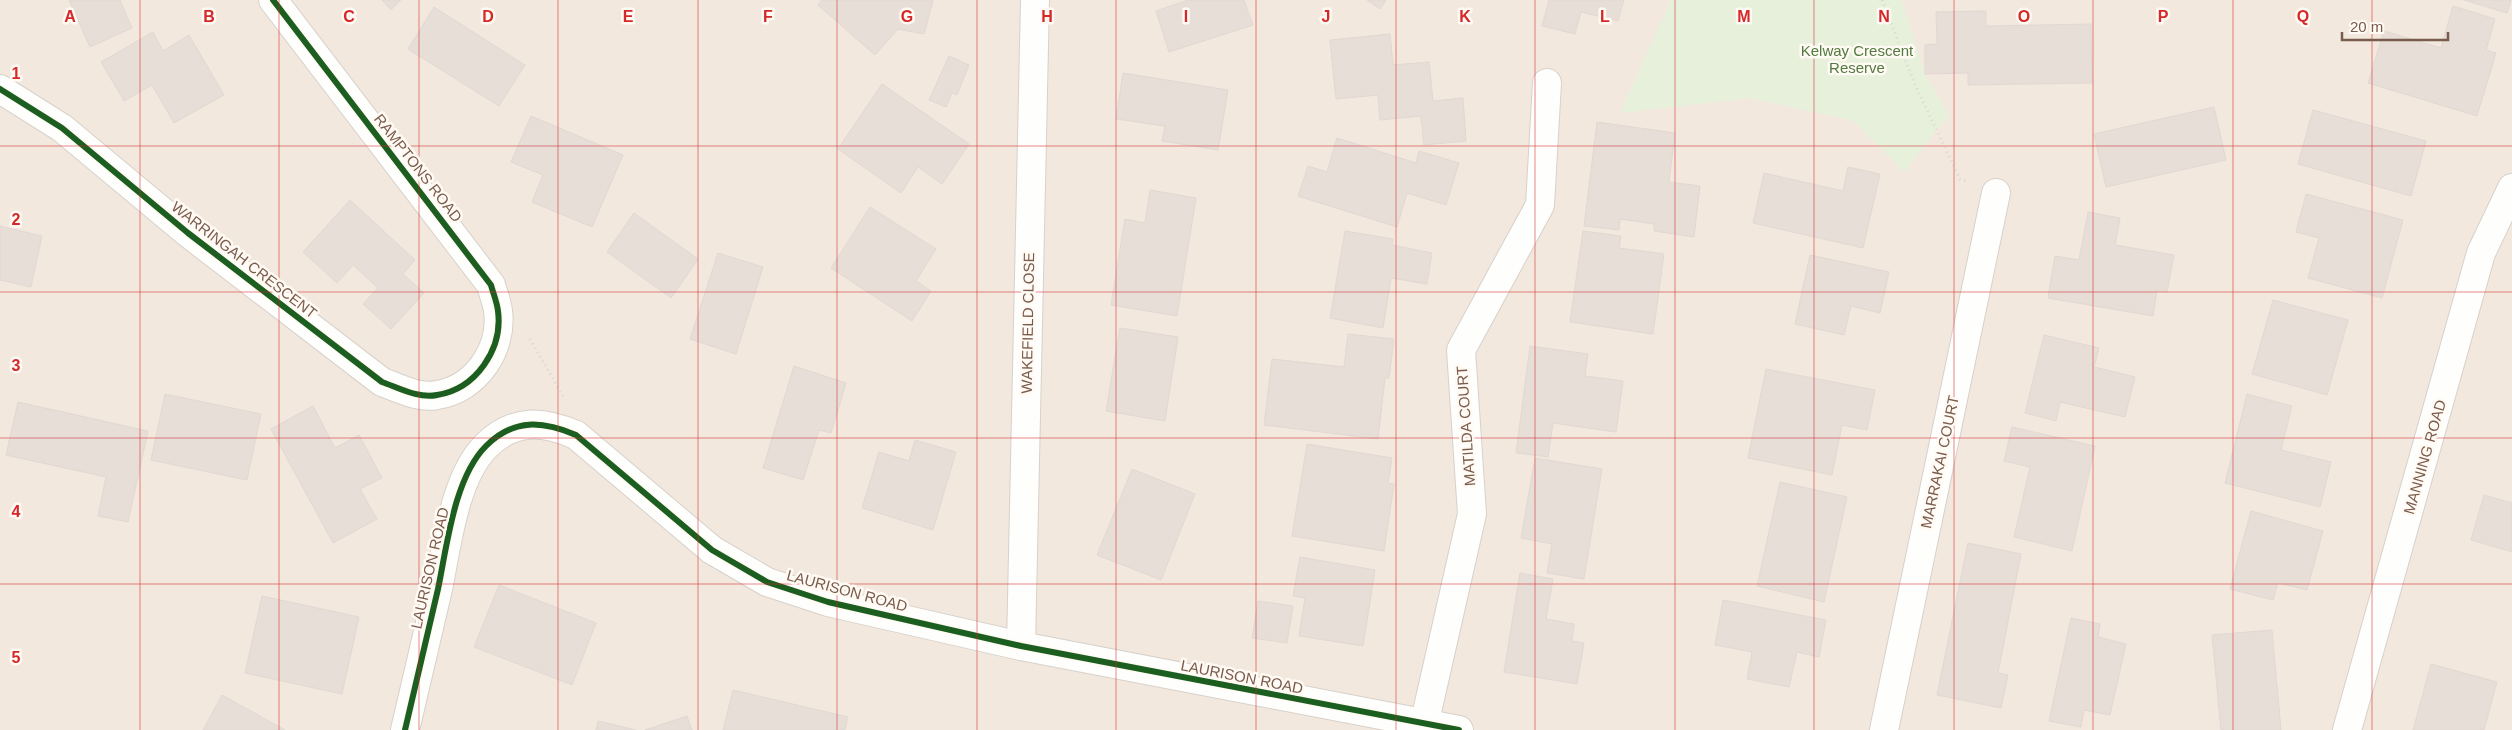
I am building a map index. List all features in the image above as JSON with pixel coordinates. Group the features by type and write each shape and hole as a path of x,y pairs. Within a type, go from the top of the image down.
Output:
{"street":[{"name":"RAMPTONS ROAD","path":"273,0 491,285 498,311 497,339 485,366"},
{"name":"WAKEFIELD CLOSE","path":"1020,646 1035,0"},
{"name":"MATILDA COURT","path":"1424,725 1472,514 1461,350 1540,205 1547,83"},
{"name":"WARRINGAH CRESCENT","path":"0,89 62,128 188,233 382,382 412,393 436,396 462,387 485,366"},
{"name":"MANNING ROAD","path":"2347,730 2481,253 2512,188"},
{"name":"MARRAKAI COURT","path":"1884,730 1996,193"},
{"name":"LAURISON ROAD","path":"405,730 457,506 468,469 486,446 505,432 527,423 553,425 576,435 712,550 767,582 828,602 1020,646 1424,725 1459,730"}],"path":[{"path":"1882,0 1915,84 1960,179 1996,193"},
{"path":"498,311 522,325 568,404 576,435"}],"shaded area":[{"path":"0,0 2512,0 2512,730 0,730"}],"green space":[{"name":"Kelway Crescent Reserve","path":"1671,0 1902,0 1925,74 1949,115 1904,172 1854,121 1750,98 1620,113"}],"building":[{"path":"69,0 120,0 132,28 90,47"},
{"path":"382,0 401,0 391,10"},
{"path":"822,0 933,1 924,34 898,29 875,55 818,5"},
{"path":"1188,0 1244,0 1253,25 1169,52 1156,11"},
{"path":"1367,0 1386,0 1380,9"},
{"path":"1549,0 1624,0 1618,21 1581,12 1575,34 1542,26"},
{"path":"2464,0 2511,0 2507,13"},
{"path":"2453,6 2495,19 2486,50 2496,53 2477,116 2368,83 2384,31 2441,48"},
{"path":"434,7 525,65 499,106 408,49"},
{"path":"1986,11 1986,26 2091,24 2092,83 1968,85 1968,73 1925,74 1925,45 1937,44 1936,12"},
{"path":"153,32 163,51 189,35 224,95 174,123 152,85 124,101 101,62"},
{"path":"1390,34 1393,65 1429,62 1433,101 1463,98 1466,141 1424,145 1421,116 1380,120 1378,95 1336,99 1330,40"},
{"path":"949,56 969,65 957,95 952,93 946,107 929,100"},
{"path":"1123,73 1228,90 1218,150 1162,141 1165,126 1116,119"},
{"path":"882,84 969,144 942,184 918,167 901,193 838,149"},
{"path":"2214,107 2226,160 2106,187 2094,134"},
{"path":"2313,110 2426,141 2411,196 2298,164"},
{"path":"531,116 623,155 592,227 532,202 543,175 511,162"},
{"path":"1597,122 1675,133 1669,182 1700,186 1694,237 1654,231 1654,224 1620,219 1619,230 1584,226"},
{"path":"1337,138 1416,163 1419,151 1459,163 1446,205 1407,193 1397,227 1298,196 1308,166 1327,172"},
{"path":"1848,167 1880,174 1863,248 1753,223 1764,173 1843,191"},
{"path":"1150,190 1196,198 1177,316 1111,305 1125,219 1145,223"},
{"path":"2306,194 2403,220 2382,298 2308,278 2319,238 2296,232"},
{"path":"350,200 415,260 403,274 424,293 391,329 363,304 378,288 353,265 337,283 303,252"},
{"path":"870,207 936,249 916,281 931,291 912,321 831,268"},
{"path":"2088,212 2120,218 2115,245 2174,255 2167,292 2157,290 2153,316 2048,298 2055,256 2079,260"},
{"path":"634,213 698,259 671,298 607,252"},
{"path":"0,226 42,236 31,287 0,280"},
{"path":"1345,231 1393,239 1392,245 1432,253 1427,284 1391,278 1383,328 1330,318"},
{"path":"1583,231 1621,236 1619,248 1664,254 1653,334 1570,322"},
{"path":"718,253 763,267 736,354 690,339"},
{"path":"1810,255 1889,272 1880,313 1851,306 1844,335 1795,324"},
{"path":"2273,300 2348,320 2327,395 2252,374"},
{"path":"1120,328 1178,337 1165,421 1106,411"},
{"path":"1348,334 1394,339 1389,378 1385,378 1378,439 1264,425 1272,359 1344,367"},
{"path":"2044,335 2099,348 2094,367 2135,377 2125,417 2060,402 2056,421 2025,413"},
{"path":"1530,346 1588,354 1585,376 1623,381 1616,432 1553,423 1548,457 1516,453"},
{"path":"794,366 846,383 831,433 819,430 803,480 763,468"},
{"path":"1766,369 1875,390 1867,430 1842,425 1832,475 1748,458"},
{"path":"165,394 261,414 247,480 151,460"},
{"path":"2247,394 2292,406 2281,450 2331,462 2320,507 2225,483"},
{"path":"18,402 148,431 128,522 98,516 106,477 6,455"},
{"path":"313,406 335,448 359,435 382,478 360,489 377,519 333,543 271,429"},
{"path":"2012,427 2095,446 2072,551 2014,537 2030,467 2004,461"},
{"path":"915,440 956,452 933,530 862,508 879,452 909,461"},
{"path":"1307,444 1392,458 1388,483 1394,484 1384,551 1292,536"},
{"path":"1535,458 1602,469 1584,579 1547,573 1552,544 1521,538"},
{"path":"1132,469 1195,494 1161,580 1097,555"},
{"path":"1780,482 1847,497 1824,602 1757,586"},
{"path":"2484,495 2512,503 2512,552 2471,540"},
{"path":"2251,511 2323,531 2307,590 2278,583 2273,600 2230,589"},
{"path":"1968,543 2021,554 1998,673 2008,675 2001,708 1937,695"},
{"path":"1300,557 1375,570 1363,646 1299,636 1305,598 1293,596"},
{"path":"1520,573 1553,579 1546,619 1574,624 1572,641 1584,643 1577,684 1504,672"},
{"path":"499,585 596,623 572,685 474,647"},
{"path":"262,596 359,617 342,694 245,673"},
{"path":"1723,600 1826,620 1819,657 1797,652 1789,687 1747,679 1752,652 1715,645"},
{"path":"1258,601 1293,606 1287,643 1252,638"},
{"path":"2071,618 2100,624 2098,637 2126,644 2110,715 2084,710 2081,727 2049,721"},
{"path":"2272,630 2281,730 2221,730 2212,635"},
{"path":"2431,664 2497,682 2484,730 2413,730"},
{"path":"733,690 848,717 845,730 723,730"},
{"path":"222,695 285,730 203,730"},
{"path":"687,716 692,730 645,730"},
{"path":"598,721 636,730 596,730"}],"cycle path":[{"path":"0,89 62,128 188,233 382,382 423,396 437,395 464,385 484,365 496,339 498,325 497,308 491,285 273,0"},
{"path":"405,730 438,589 453,513 466,476 486,446 497,437 507,431 529,425 552,427 576,435 712,550 767,582 828,602 1021,646 1459,730"}]}
